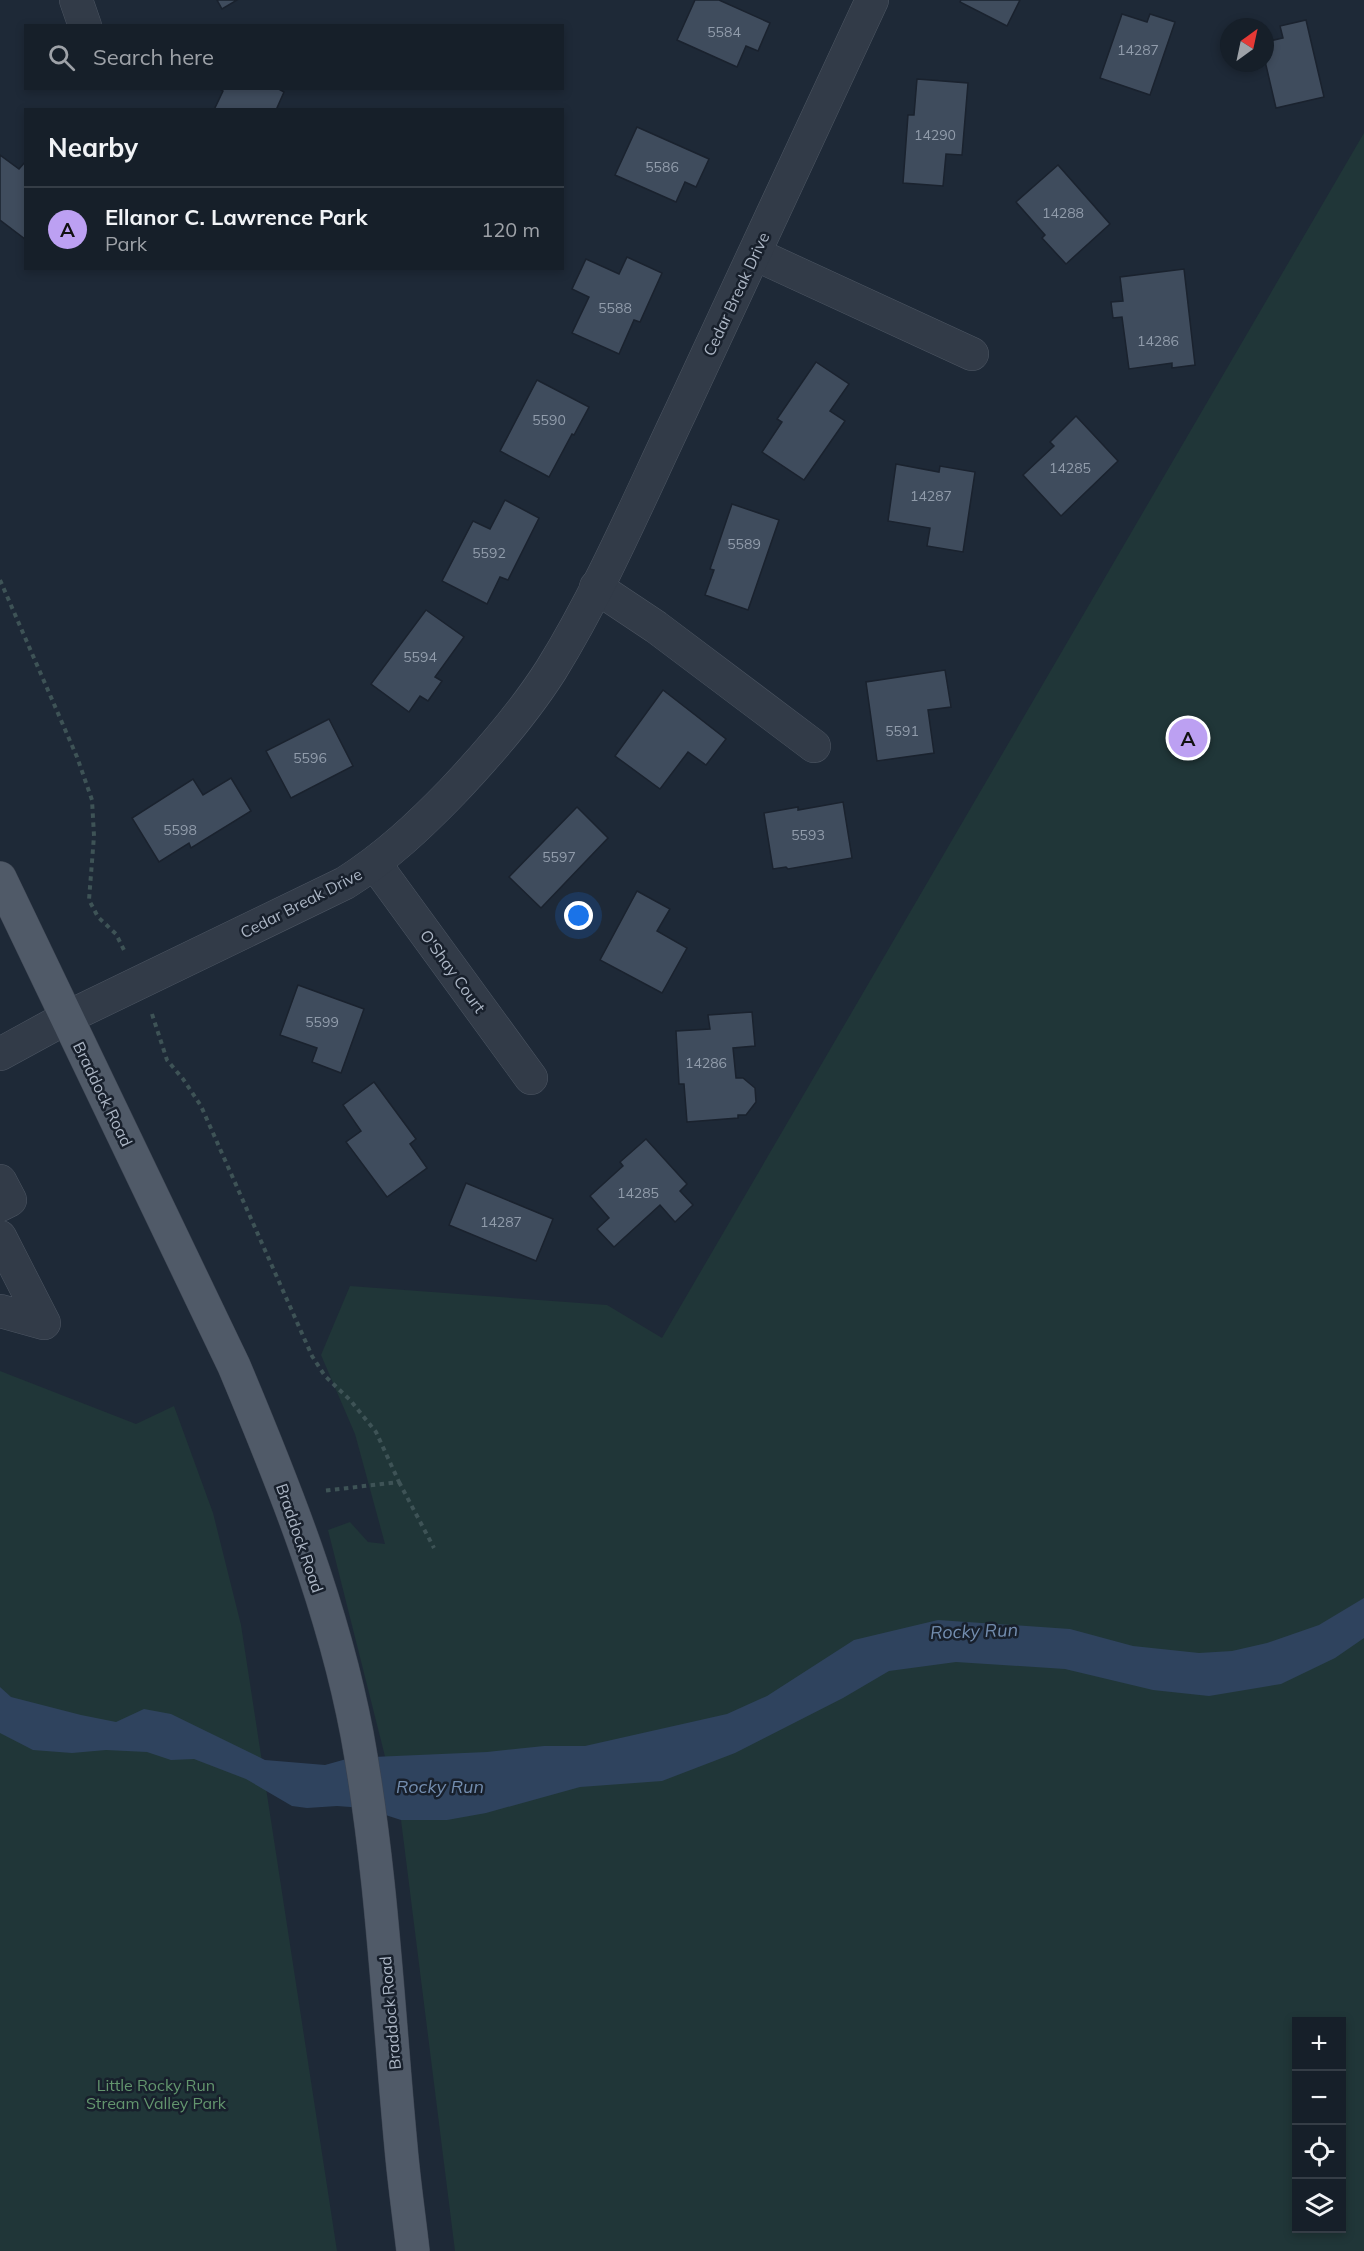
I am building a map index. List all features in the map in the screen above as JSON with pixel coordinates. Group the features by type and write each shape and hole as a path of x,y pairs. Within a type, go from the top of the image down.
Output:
{"main road":[{"name":"Braddock Road","path":"0,878 234,1366 286,1497 339,1658 356,1732 373,1833 401,2148 413,2251"}],"street":[{"path":"76,0 84,24"},
{"name":"Cedar Break Drive","path":"0,1053 66,1017 345,883 375,864 420,826 495,747 550,670 596,587 873,0"},
{"path":"755,254 972,354"},
{"path":"596,587 656,627 814,747"},
{"name":"O'Shay Court","path":"375,864 531,1078"},
{"path":"0,1181 10,1200 0,1206"},
{"path":"0,1237 44,1323 0,1311"}],"path":[{"path":"0,580 76,757 92,800 94,836 89,900 98,916 116,934 158,1026 167,1060 201,1106 312,1356 325,1376 350,1400 375,1432 434,1548"},
{"path":"286,1497 399,1482"}],"green space":[{"path":"1364,133 1364,2251 455,2251 401,1820 328,1530 350,1522 368,1542 385,1544 355,1434 321,1355 350,1286 607,1305 662,1338"},
{"name":"Little Rocky Run Stream Valley Park","path":"0,1371 136,1424 174,1406 213,1513 241,1625 337,2251 0,2251"}],"water":[{"name":"Rocky Run","path":"1364,1598 1364,1638 1335,1658 1281,1684 1209,1696 1153,1690 1065,1669 956,1662 889,1671 843,1698 735,1753 662,1781 580,1787 486,1813 447,1820 401,1820 364,1808 292,1806 246,1779 194,1759 171,1760 147,1752 106,1750 72,1753 33,1750 0,1733 0,1687 11,1697 116,1722 144,1709 171,1714 265,1760 325,1765 350,1758 487,1752 544,1746 585,1746 727,1714 767,1696 854,1640 938,1620 1070,1629 1133,1646 1199,1653 1232,1651 1267,1643 1319,1625"}],"building":[{"path":"217,0 237,0 222,9"},
{"path":"695,0 719,0 770,23 758,51 746,46 737,67 677,40"},
{"path":"961,0 1020,0 1007,26 960,2"},
{"path":"1122,14 1147,22 1150,14 1175,22 1150,95 1100,78"},
{"path":"1306,20 1324,97 1276,108 1268,72 1274,72 1274,40 1283,38 1280,26"},
{"path":"917,79 968,83 962,155 946,154 943,186 903,183 908,115 914,115"},
{"path":"221,90 280,90 284,92 277,108 215,108 223,91"},
{"path":"637,127 709,159 696,187 685,182 676,202 615,175"},
{"path":"0,155 19,169 24,163 24,238 0,220"},
{"path":"1058,165 1110,224 1066,264 1042,238 1045,235 1016,202"},
{"path":"627,257 662,273 640,322 634,320 619,354 572,333 589,297 572,289 586,259 619,274"},
{"path":"1184,269 1195,365 1172,368 1172,363 1129,369 1122,317 1113,318 1111,302 1123,301 1120,277"},
{"path":"816,362 849,384 830,411 845,421 804,480 762,452 782,422 777,419"},
{"path":"537,380 589,407 549,477 500,451"},
{"path":"1076,416 1118,461 1061,516 1023,475 1054,446 1050,442"},
{"path":"896,464 939,472 940,466 975,472 963,552 927,546 930,528 888,521"},
{"path":"505,500 539,518 508,580 500,577 487,604 442,581 473,521 490,529"},
{"path":"732,504 779,520 748,610 705,595 714,570 710,569"},
{"path":"426,610 464,637 435,677 442,681 428,701 420,696 409,712 371,684"},
{"path":"945,670 951,707 928,710 934,753 877,761 866,682"},
{"path":"663,690 726,739 706,765 688,752 660,789 615,756"},
{"path":"329,719 353,766 291,798 266,751"},
{"path":"231,778 251,811 191,848 189,843 159,862 132,818 193,779 203,795"},
{"path":"843,802 852,858 788,869 786,867 773,869 764,813"},
{"path":"577,807 608,838 541,908 509,877"},
{"path":"637,891 670,909 657,931 687,948 662,993 600,960"},
{"path":"298,985 364,1009 341,1073 312,1062 317,1048 280,1035"},
{"path":"752,1012 755,1046 733,1048 736,1078 743,1078 755,1088 756,1102 746,1115 738,1115 738,1118 687,1122 684,1084 679,1084 676,1031 710,1029 708,1015"},
{"path":"374,1082 416,1139 410,1144 427,1168 387,1197 346,1142 361,1131 343,1105"},
{"path":"646,1139 687,1184 680,1191 693,1205 675,1222 660,1205 614,1247 597,1229 609,1218 590,1196 623,1166 620,1162"},
{"path":"466,1183 553,1219 536,1261 449,1225"}],"place":[{"name":"Ellanor C. Lawrence Park","path":"1188,738"}]}
